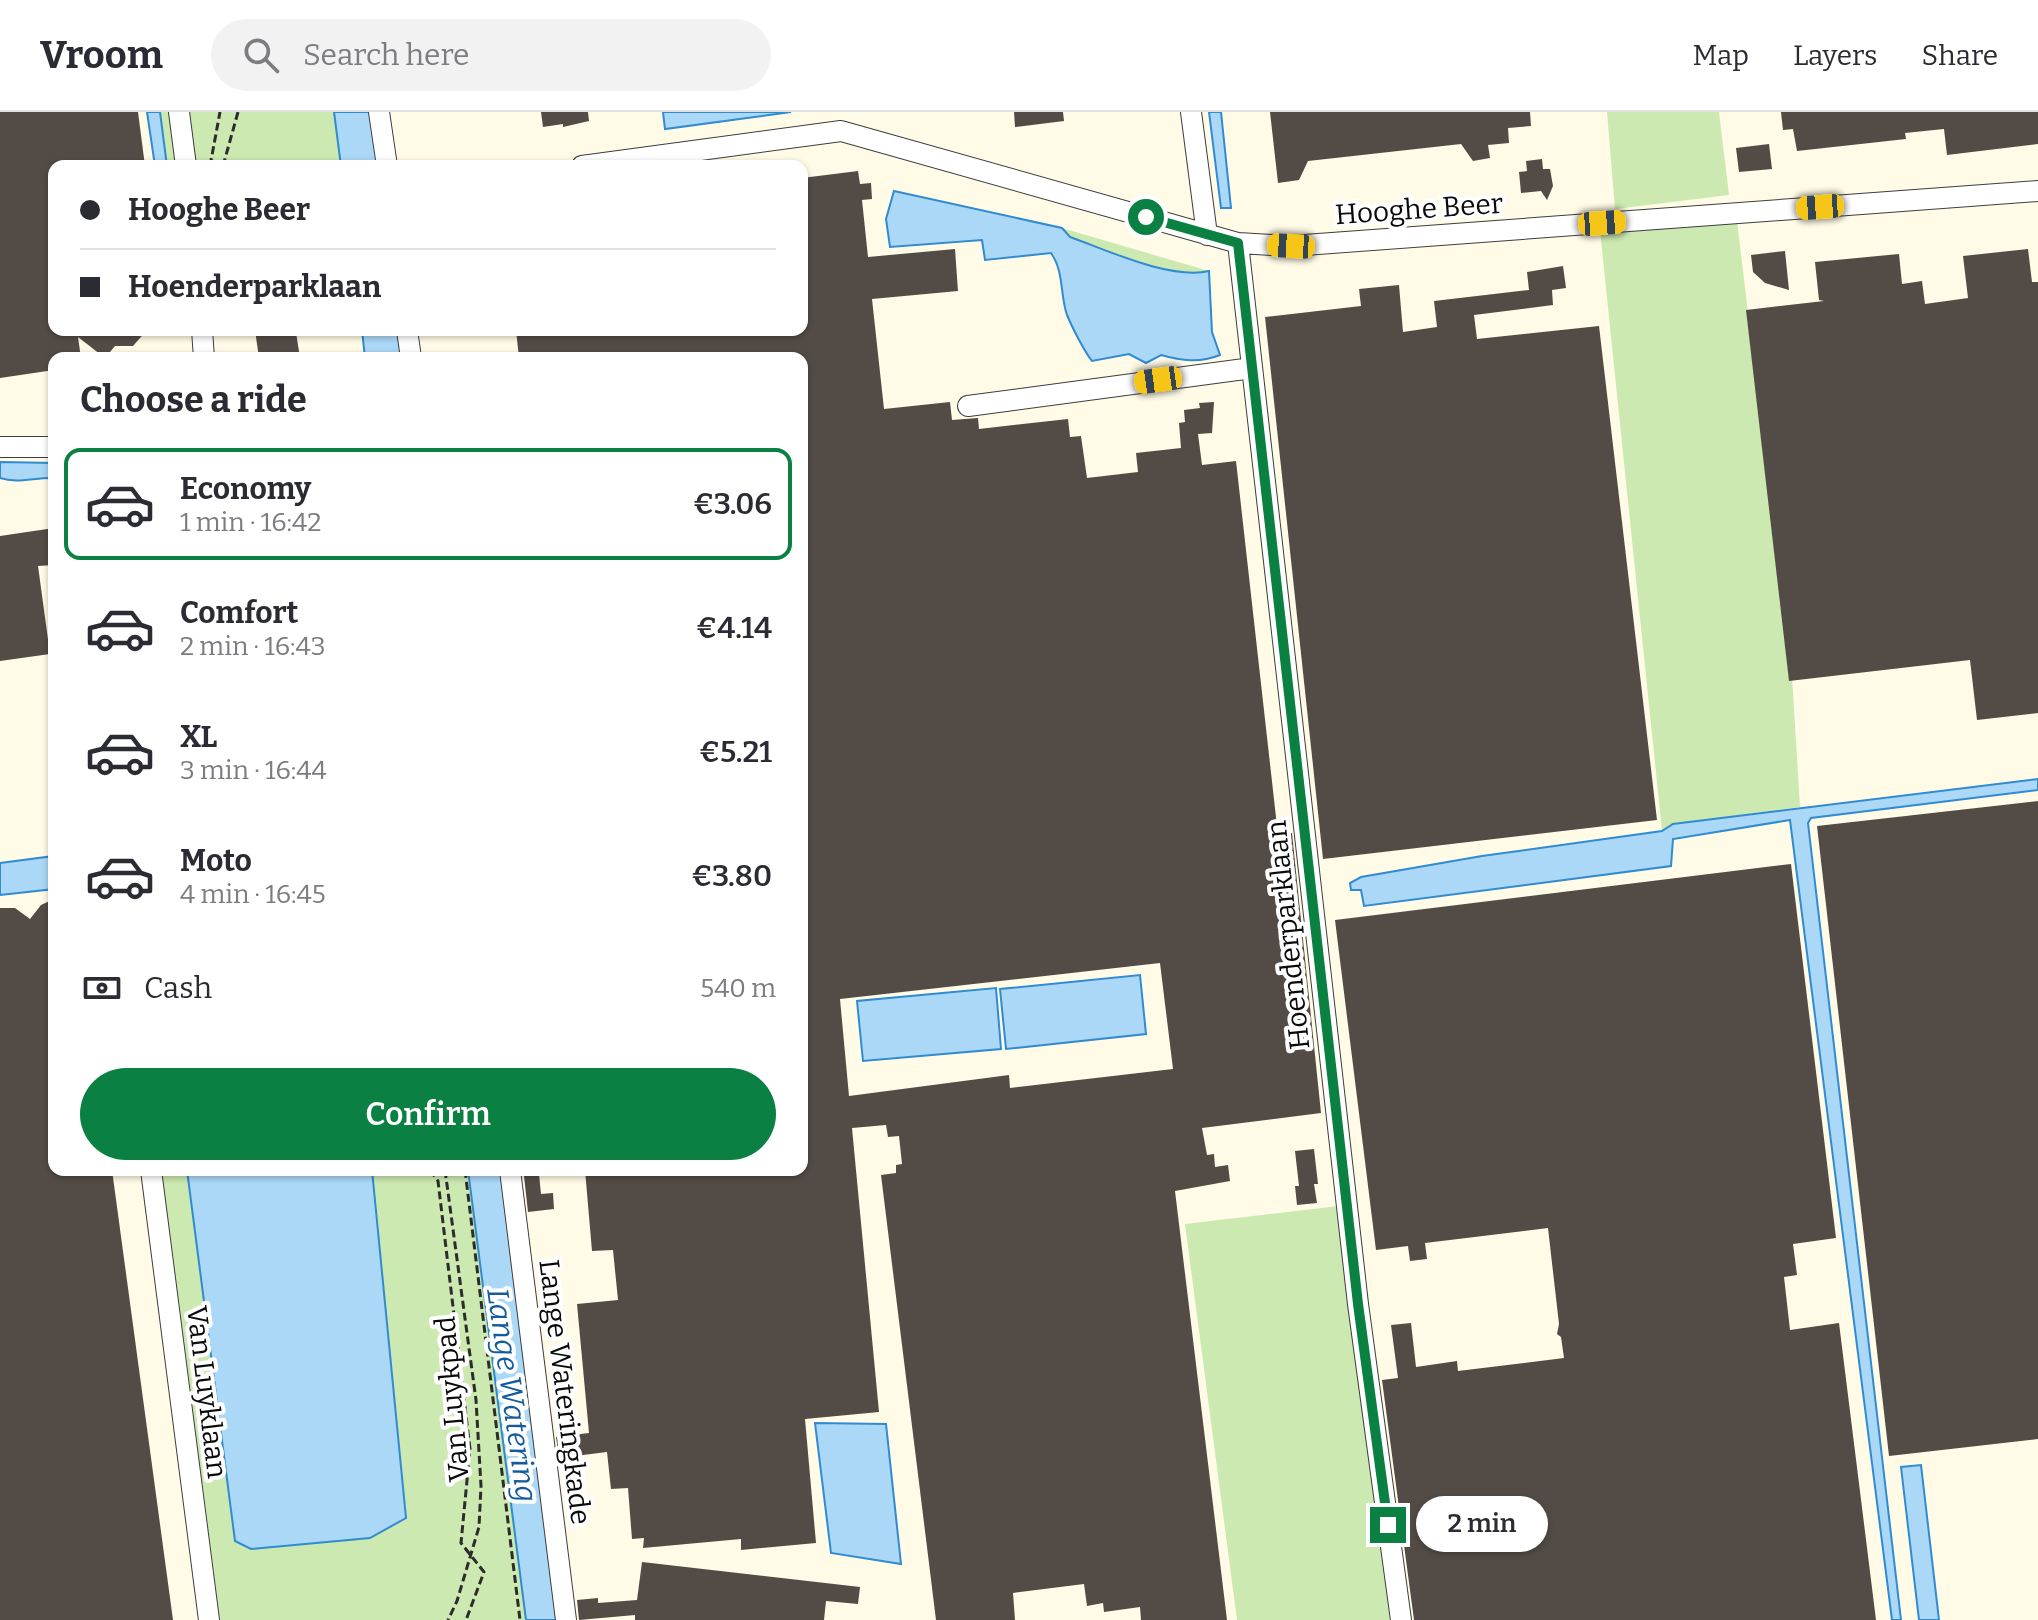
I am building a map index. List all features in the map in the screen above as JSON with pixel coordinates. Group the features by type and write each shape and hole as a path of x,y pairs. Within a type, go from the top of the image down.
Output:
{"street":[{"path":"179,112 185,160"},
{"path":"379,112 386,160"},
{"path":"1191,112 1207,235"},
{"name":"Hooghe Beer","path":"626,160 841,131 1238,243 1291,246 2038,191"},
{"name":"Hoenderparklaan","path":"1238,243 1358,1304 1401,1620"},
{"path":"968,406 1252,368"},
{"path":"0,447 48,447"},
{"name":"Van Luyklaan","path":"152,1176 209,1620"},
{"name":"Lange Wateringkade","path":"511,1176 566,1620"}],"path":[{"path":"211,160 220,112"},
{"path":"225,160 238,112"},
{"path":"434,1176 438,1181 470,1449 461,1543 484,1572 466,1620"},
{"name":"Van Luykpad","path":"446,1176 477,1414 481,1486 479,1527 457,1601 448,1620"},
{"path":"466,1176 520,1620"}],"green space":[{"path":"160,112 334,112 340,160 166,160"},
{"path":"1607,112 1719,112 1729,195 1615,209"},
{"path":"1737,221 1792,677 1800,807 1673,824 1662,831 1600,230"},
{"path":"1062,228 1209,271 1193,273 1158,268 1070,237"},
{"path":"161,1176 469,1176 526,1620 220,1620"},
{"path":"1339,1206 1390,1620 1237,1620 1185,1224"}],"water":[{"path":"147,112 160,112 166,160 154,160"},
{"path":"334,112 370,112 377,160 340,160"},
{"path":"663,112 791,112 665,129"},
{"path":"1209,112 1221,112 1231,208 1221,208"},
{"path":"894,191 1062,228 1070,237 1158,268 1193,273 1209,271 1212,332 1220,355 1191,360 1161,355 1146,363 1129,354 1092,361 1067,315 1058,267 1051,253 985,260 982,240 890,247 886,219"},
{"path":"363,336 399,336 400,352 364,352"},
{"path":"0,462 48,463 48,478 0,478"},
{"path":"2038,779 2038,790 1811,818 1808,823 1901,1620 1892,1620 1790,820 1673,839 1671,866 1364,906 1361,890 1351,890 1350,883 1361,877 1482,856 1662,831 1673,824"},
{"path":"48,857 48,890 0,895 0,863"},
{"path":"1140,975 1146,1034 1006,1049 1000,989"},
{"path":"996,988 1001,1049 863,1061 857,1001"},
{"path":"188,1176 373,1176 406,1518 370,1538 251,1549 235,1541"},
{"name":"Lange Watering","path":"469,1176 503,1176 560,1620 526,1620"},
{"path":"815,1423 886,1424 901,1564 831,1553"},
{"path":"1921,1465 1939,1620 1919,1620 1901,1467"}],"building":[{"path":"0,112 138,112 144,160 48,160 48,336 142,336 133,346 115,346 110,352 97,352 78,337 80,352 48,352 48,371 0,378"},
{"path":"541,112 588,112 589,121 563,127 563,124 543,127"},
{"path":"1014,112 1063,112 1064,121 1015,127"},
{"path":"1270,112 1530,112 1531,126 1508,128 1509,143 1488,145 1490,158 1473,161 1461,144 1308,161 1299,180 1278,183"},
{"path":"1781,112 2038,112 2038,144 1947,155 1944,129 1905,133 1906,139 1797,151 1793,129 1783,130"},
{"path":"1769,144 1772,169 1739,172 1736,148"},
{"path":"1542,159 1543,169 1550,169 1553,186 1547,200 1541,191 1521,193 1519,172 1527,171 1526,161"},
{"path":"858,171 860,184 871,183 872,199 862,200 868,257 955,249 958,291 872,299 884,409 950,402 952,420 978,418 979,429 1068,419 1070,437 1081,436 1087,478 1138,472 1136,453 1181,448 1179,423 1185,422 1184,410 1200,408 1199,403 1214,402 1212,433 1198,434 1202,465 1236,461 1278,835 1292,833 1321,1113 1202,1128 1207,1155 1214,1154 1215,1167 1228,1165 1230,1181 1175,1191 1227,1620 1141,1620 1140,1607 1104,1612 1103,1603 1087,1606 1084,1584 1013,1593 1015,1620 936,1620 881,1175 896,1173 896,1165 902,1164 899,1136 888,1137 886,1125 852,1128 879,1412 805,1419 816,1543 741,1550 741,1539 643,1548 644,1538 632,1539 628,1488 611,1489 607,1452 559,1458 556,1437 589,1433 577,1304 618,1300 613,1250 592,1251 586,1176 808,1176 808,352 518,352 517,336 808,336 808,177","holes":["1160,963 1173,1069 1010,1088 1009,1075 849,1096 840,999"]},
{"path":"2028,249 2032,282 2038,282 2038,713 1977,720 1970,660 1789,681 1746,310 1824,301 1819,300 1815,262 1899,254 1902,284 1922,281 1925,304 1968,298 1963,256"},
{"path":"1785,251 1789,290 1765,283 1753,272 1751,255"},
{"path":"1563,266 1566,288 1552,290 1553,305 1474,315 1477,339 1599,326 1657,820 1323,859 1265,317 1361,306 1359,289 1399,285 1403,332 1437,327 1434,301 1529,290 1527,272"},
{"path":"256,336 297,336 299,352 258,352"},
{"path":"48,529 48,565 38,566 48,654 0,661 0,536"},
{"path":"2038,801 2038,1439 1889,1456 1817,826"},
{"path":"1791,864 1836,1238 1793,1244 1797,1275 1784,1277 1790,1330 1839,1323 1876,1620 1414,1620 1382,1380 1398,1378 1391,1325 1411,1323 1416,1367 1457,1361 1458,1371 1564,1358 1561,1337 1557,1334 1559,1324 1548,1228 1425,1243 1427,1259 1410,1261 1408,1246 1376,1250 1335,920"},
{"path":"48,902 48,1176 113,1176 173,1620 0,1620 0,908 15,908 30,919 41,905"},
{"path":"1314,1149 1317,1203 1297,1205 1295,1186 1299,1186 1295,1151"},
{"path":"524,1176 539,1176 541,1194 553,1193 554,1209 528,1212"},
{"path":"642,1562 860,1587 858,1604 826,1601 824,1620 635,1620 635,1615 579,1620 577,1600 598,1598 598,1603 637,1600"}],"route":[{"path":"1146,217 1238,243 1358,1304 1388,1525"}]}
